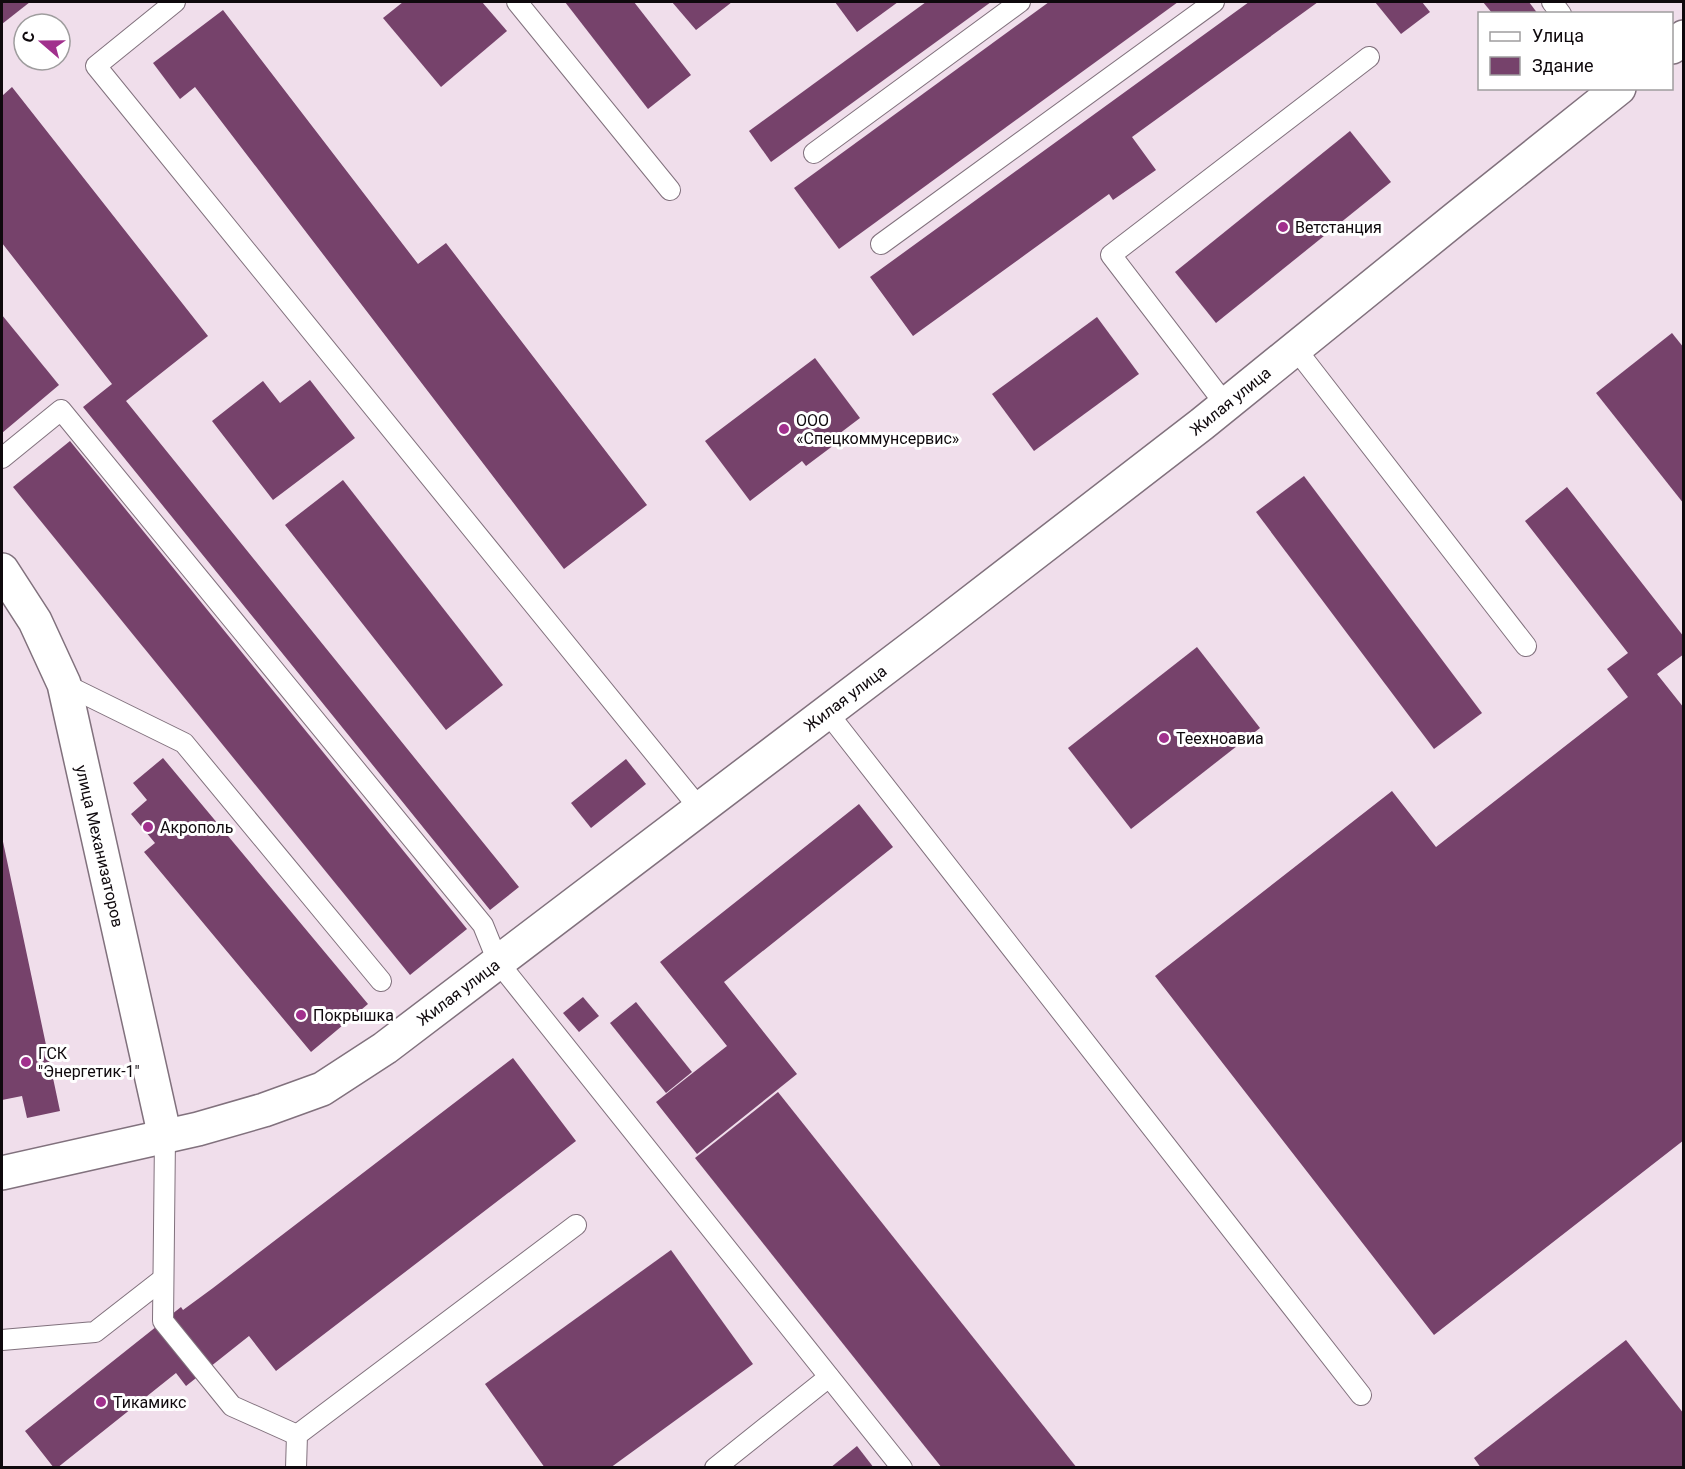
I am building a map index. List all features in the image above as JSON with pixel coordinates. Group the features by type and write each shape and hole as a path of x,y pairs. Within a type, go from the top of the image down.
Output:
{"main road":[{"name":"Жилая улица","path":"2,1173 165,1137 264,1110 322,1089 385,1048 940,627 1225,404 1618,90"},
{"name":"улица Механизаторов","path":"2,570 35,621 64,684 165,1137"}],"lane":[{"path":"175,2 96,66 700,809"},
{"path":"517,2 670,190"},
{"path":"814,153 1020,2"},
{"path":"881,244 1214,2"},
{"path":"1225,404 1111,255 1370,57"},
{"path":"1295,348 1526,646"},
{"path":"2,458 62,410 483,924 498,962 902,1467"},
{"path":"64,684 184,743 381,981"},
{"path":"827,712 1361,1395"},
{"path":"165,1137 163,1321 232,1406 297,1435"},
{"path":"297,1435 576,1225"},
{"path":"2,1340 95,1332 163,1279"},
{"path":"715,1467 829,1377"},
{"path":"296,1467 297,1435"}],"building":[{"path":"2,2 30,2 17,12 12,12 12,16 2,24"},
{"path":"403,2 482,2 507,31 441,87 383,18"},
{"path":"565,2 634,2 691,75 648,109"},
{"path":"672,2 732,2 696,30"},
{"path":"835,2 898,2 857,32"},
{"path":"926,2 991,2 771,162 749,131"},
{"path":"1049,2 1178,2 839,249 794,188"},
{"path":"1249,2 1318,2 1132,137 1156,170 1113,200 1109,194 913,336 870,277"},
{"path":"1375,2 1422,2 1430,12 1401,34"},
{"path":"1483,2 1529,2 1536,12 1491,12"},
{"path":"223,10 418,264 446,243 647,505 564,569 195,87 180,99 153,63"},
{"path":"12,87 208,336 126,401 519,887 490,910 83,407 112,384 2,243 2,96"},
{"name":"Ветстанция","path":"1350,131 1391,182 1216,323 1175,272"},
{"path":"2,315 59,385 2,433"},
{"path":"1097,317 1139,374 1034,451 992,394"},
{"path":"1672,333 1684,348 1684,504 1596,393"},
{"name":"ООО «Спецкоммунсервис»","path":"815,358 860,418 831,440 834,445 806,466 802,461 750,501 705,441"},
{"path":"310,380 355,438 273,500 212,421 263,381 280,403"},
{"path":"70,441 467,929 410,975 13,487"},
{"path":"1304,476 1482,713 1434,749 1256,512"},
{"path":"343,480 503,685 446,730 285,525"},
{"path":"1567,487 1684,637 1684,654 1657,674 1684,708 1684,1140 1434,1335 1155,976 1392,791 1436,847 1628,697 1607,669 1628,653 1525,521"},
{"name":"Теехноавиа","path":"1197,647 1260,728 1131,829 1068,748"},
{"path":"163,758 368,1004 311,1052 144,852 155,843 131,814 147,800 133,783"},
{"path":"626,759 646,784 591,828 571,803"},
{"path":"859,804 893,847 724,982 797,1074 697,1154 656,1102 727,1046 660,962"},
{"path":"2,837 60,1111 27,1118 22,1096 2,1100"},
{"path":"583,997 599,1016 579,1032 563,1013"},
{"path":"636,1002 692,1072 666,1093 610,1023"},
{"path":"513,1058 576,1141 276,1371 249,1336 186,1386 176,1373 57,1468 54,1468 25,1431 181,1307 183,1310 213,1288"},
{"path":"778,1092 1077,1468 942,1468 695,1158"},
{"path":"671,1250 753,1364 610,1468 545,1468 485,1384"},
{"path":"1626,1340 1684,1414 1684,1468 1481,1468 1474,1458"},
{"path":"857,1446 874,1468 830,1468"}],"place":[{"name":"Ветстанция","path":"1283,227"},
{"name":"ООО «Спецкоммунсервис»","path":"784,429"},
{"name":"Теехноавиа","path":"1164,738"},
{"name":"Акрополь","path":"148,827"},
{"name":"Покрышка","path":"301,1015"},
{"name":"ГСК \"Энергетик-1\"","path":"26,1062"},
{"name":"Тикамикс","path":"101,1402"}]}
